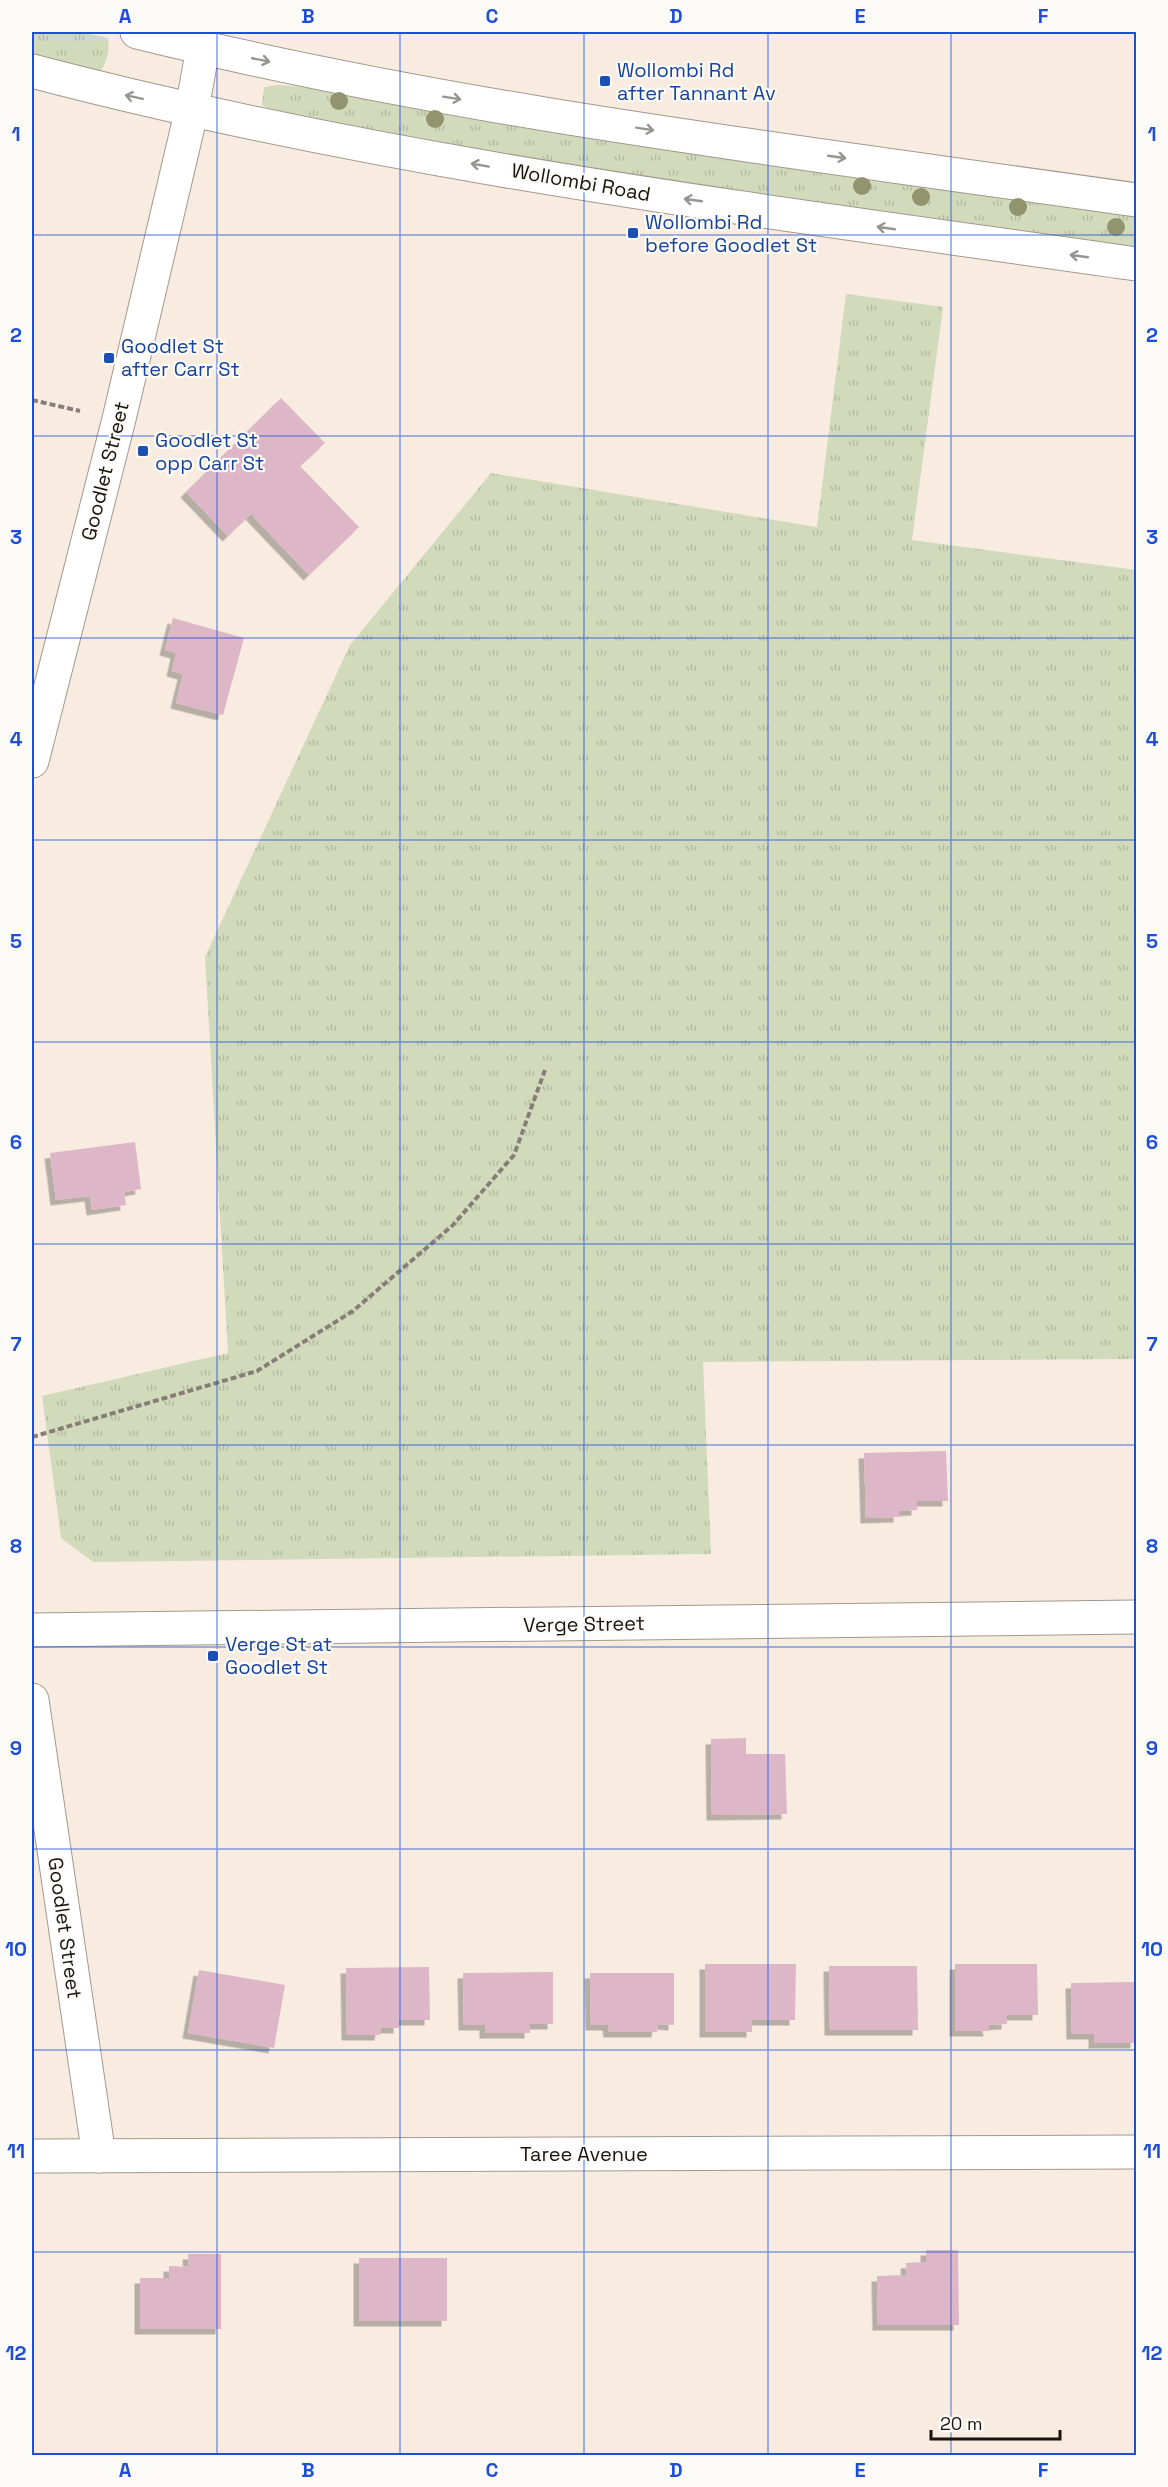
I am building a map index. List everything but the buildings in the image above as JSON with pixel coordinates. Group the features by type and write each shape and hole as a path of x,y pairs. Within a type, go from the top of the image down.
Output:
{"street":[{"path":"137,32 205,40 446,97 663,132 1137,200"},
{"name":"Goodlet Street","path":"32,761 40,686 119,419 192,109 205,40"},
{"name":"Wollombi Road","path":"32,71 104,90 319,137 657,195 1137,264"},
{"name":"Verge Street","path":"32,1630 1137,1617"},
{"name":"Goodlet Street","path":"32,1700 99,2156"},
{"name":"Taree Avenue","path":"32,2156 1137,2152"}],"path":[{"path":"32,400 119,419"},
{"path":"32,1437 257,1371 352,1311 453,1225 514,1155 545,1070"}],"green space":[{"path":"32,32 81,32 108,38 109,48 105,62 97,75 32,58"},
{"path":"278,85 307,87 574,131 1136,215 1136,250 570,166 279,115 262,105 264,87"},
{"path":"846,294 943,307 912,540 1136,570 1136,1359 703,1362 711,1554 93,1562 61,1538 42,1396 228,1353 205,957 350,645 491,473 817,527"}],"place":[{"name":"Wollombi Rd after Tannant Av","path":"605,81"},
{"name":"Wollombi Rd before Goodlet St","path":"633,233"},
{"name":"Goodlet St after Carr St","path":"109,358"},
{"name":"Goodlet St opp Carr St","path":"143,451"},
{"name":"Verge St at Goodlet St","path":"213,1656"}]}
